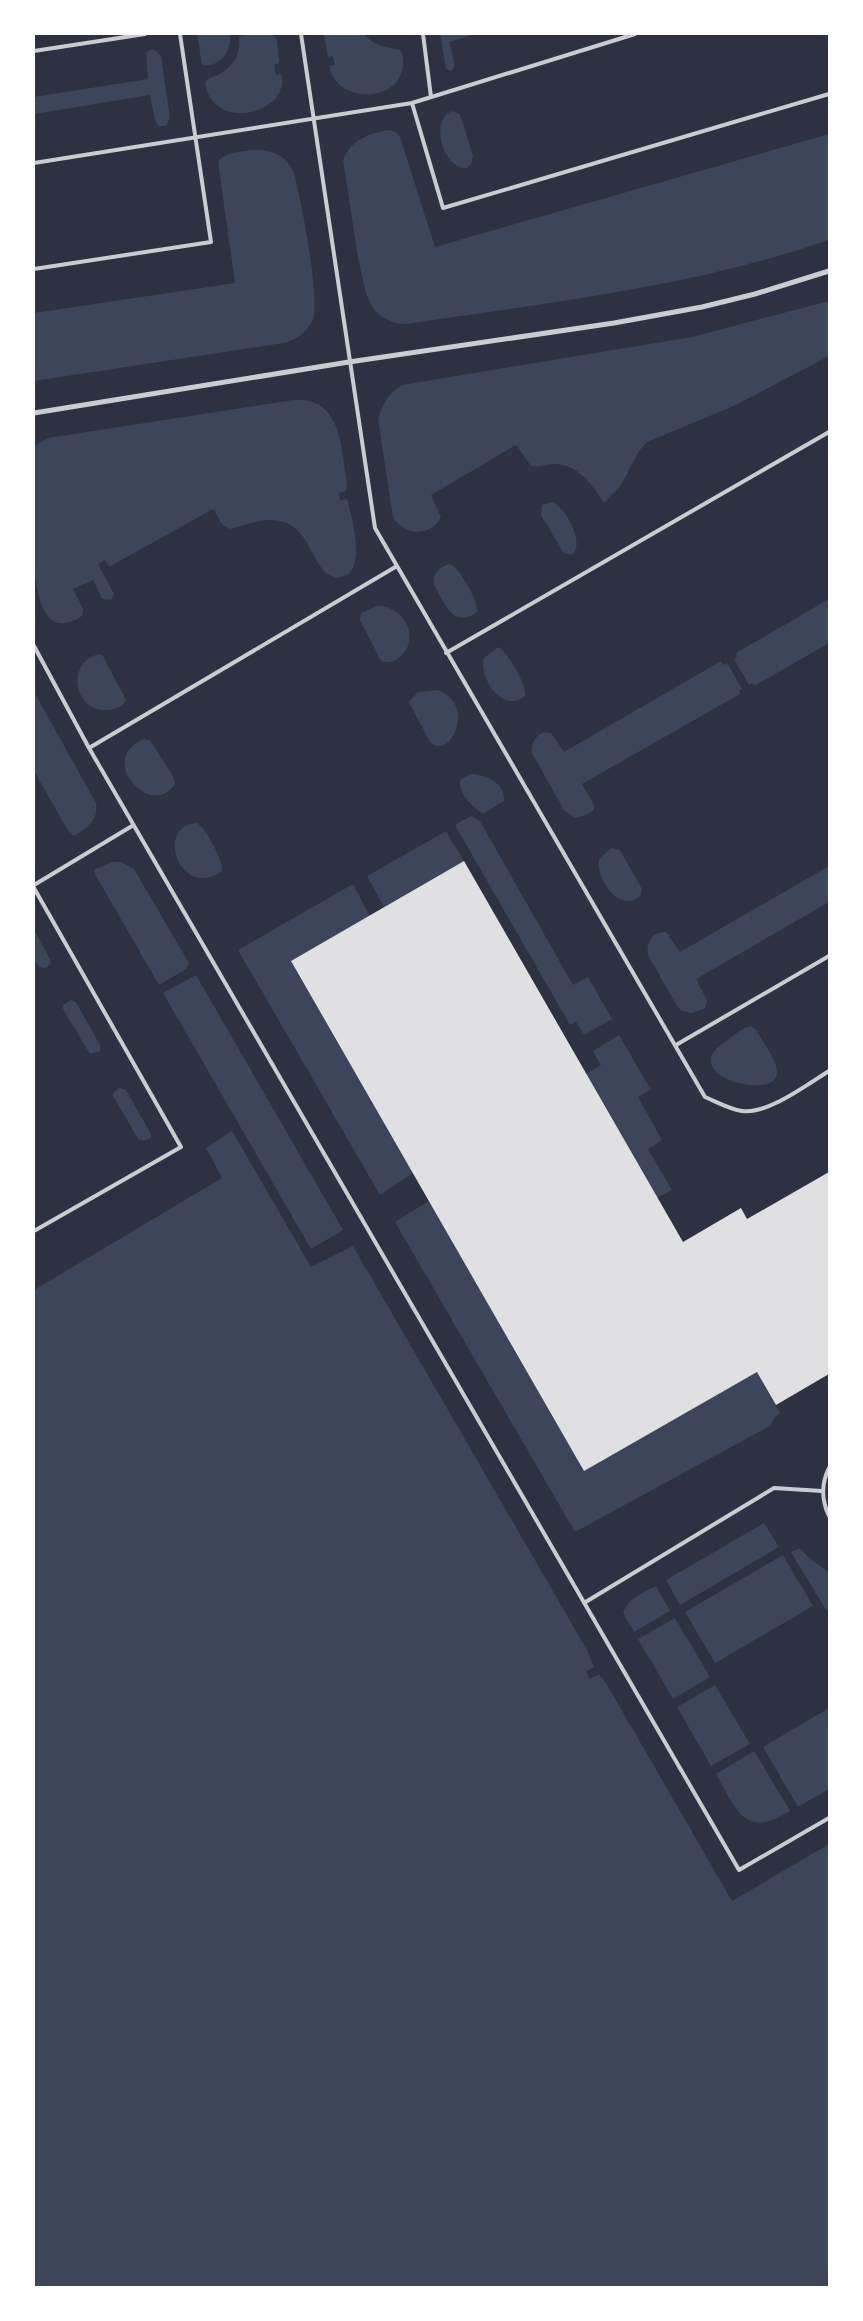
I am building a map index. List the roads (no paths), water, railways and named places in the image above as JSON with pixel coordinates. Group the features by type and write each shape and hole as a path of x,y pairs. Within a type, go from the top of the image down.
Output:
{"street":[{"path":"34,413 349,362 614,323 702,307 755,294 829,271"}],"lane":[{"path":"34,51 145,34"},
{"path":"34,269 211,242 180,34"},
{"path":"301,34 375,528 706,1097 726,1107 743,1112 763,1110 829,1071"},
{"path":"422,34 431,97"},
{"path":"34,163 412,102 635,34"},
{"path":"412,102 443,208 829,94"},
{"path":"446,653 829,432"},
{"path":"89,748 398,566"},
{"path":"34,646 132,826 739,1870 829,1818"},
{"path":"34,1231 181,1147 34,886 132,826"},
{"path":"676,1045 829,956"},
{"path":"829,1468 822,1491 829,1516"},
{"path":"584,1603 774,1488 822,1491"}]}
